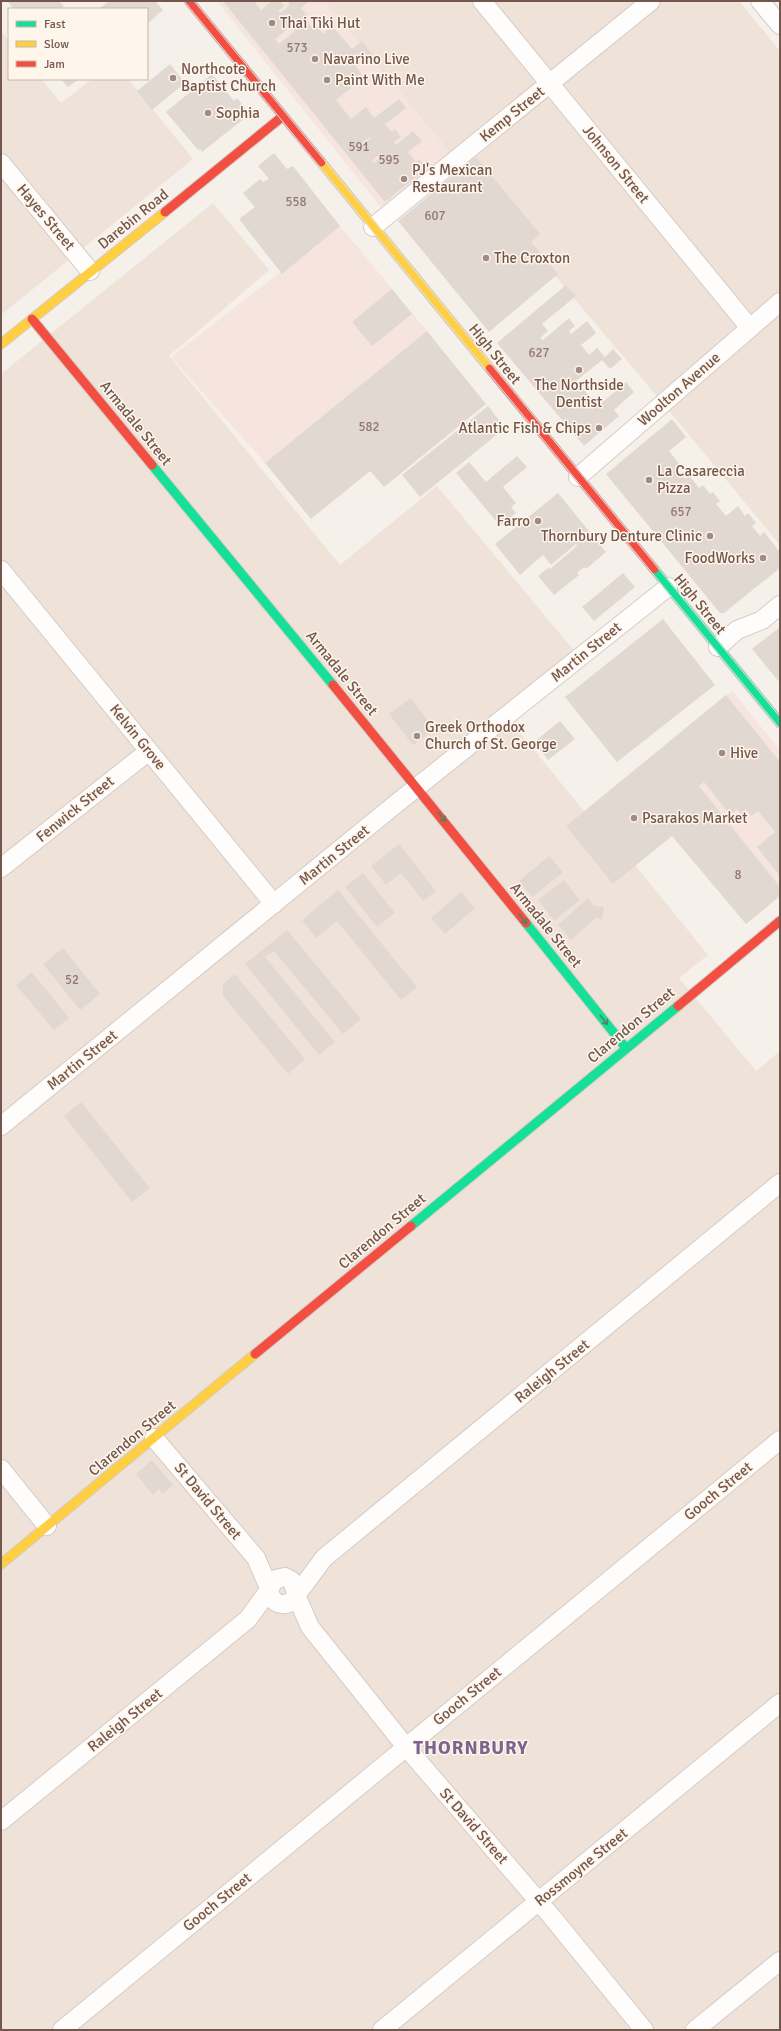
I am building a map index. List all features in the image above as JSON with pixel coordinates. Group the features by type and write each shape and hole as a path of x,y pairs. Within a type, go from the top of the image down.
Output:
{"street":[{"name":"High Street","path":"189,1 780,723"},
{"name":"Johnson Street","path":"482,1 750,328"},
{"name":"Kemp Street","path":"373,227 651,1"},
{"path":"760,1 780,25"},
{"name":"Darebin Road","path":"1,344 283,116"},
{"name":"Hayes Street","path":"1,163 90,271"},
{"name":"Woolton Avenue","path":"578,476 780,302"},
{"name":"Armadale Street","path":"32,319 418,787 626,1048"},
{"name":"Kelvin Grove","path":"1,570 274,904"},
{"name":"Martin Street","path":"1,1126 418,787 668,587"},
{"path":"718,647 737,630 762,620 780,606"},
{"name":"Fenwick Street","path":"1,868 149,751"},
{"name":"Clarendon Street","path":"1,1564 780,921"},
{"name":"Raleigh Street","path":"1,1821 780,1183"},
{"name":"St David Street","path":"154,1438 283,1591 406,1747 538,1901 644,2030"},
{"name":"Gooch Street","path":"62,2030 780,1440"},
{"path":"1,1468 47,1526"},
{"name":"Rossmoyne Street","path":"382,2030 780,1703"},
{"path":"695,2030 780,1961"}],"shaded area":[{"path":"217,1 324,1 452,155 383,210"},
{"path":"324,1 739,1 780,51 780,545 651,389 452,155"},
{"path":"1,31 8,39 8,80 42,80 61,103 91,80 129,80 193,159 1,315"},
{"path":"213,203 269,270 169,356 340,565 437,486 575,652 502,711 584,811 566,826 635,865 708,955 679,978 756,1071 780,1051 780,2030 1,2030 1,374"},
{"path":"340,226 427,331 265,463 171,357"},
{"name":"Hive","path":"732,691 780,750 780,887 665,745"}],"building":[{"path":"7,1 59,1 64,6 62,8 13,8"},
{"path":"109,1 155,1 163,10 148,23 148,8 100,8"},
{"path":"223,1 254,1 261,10 272,1 280,1 284,6 278,11 280,13 290,5 288,3 290,1 309,1 301,8 308,17 305,19 312,28 316,25 323,34 332,26 352,49 362,41 372,54 356,67 364,77 336,100 351,119 366,107 374,118 399,99 406,108 385,124 392,132 395,129 401,137 394,142 396,145 413,131 422,141 408,152 416,162 419,159 423,164 427,160 431,165 385,202","holes":["291,26 295,31 279,44 275,39","369,137 370,139 357,149 356,148","381,153 383,155 374,163 372,161"]},
{"path":"170,64 185,83 152,110 137,91"},
{"name":"Sophia","path":"212,74 234,101 237,98 250,114 202,152 200,149 198,150 166,112"},
{"path":"62,80 78,80 68,87"},
{"path":"274,153 287,169 293,166 340,226 282,274 239,219 255,207 243,193 260,179 263,182 269,179 258,166"},
{"name":"The Croxton","path":"476,157 540,234 531,242 558,274 489,332 398,221"},
{"path":"566,285 576,296 542,324 548,331 540,338 543,340 569,318 575,326 569,331 571,334 587,321 596,333 581,345 589,355 597,348 605,357 613,349 622,359 610,369 602,360 576,381 598,406 626,382 634,392 614,410 619,416 584,446 497,343"},
{"path":"392,289 412,314 372,346 352,322"},
{"path":"427,331 486,404 384,487 370,471 311,519 265,463"},
{"path":"488,406 505,428 420,497 402,475"},
{"path":"672,419 686,437 669,451 681,466 677,469 685,479 689,475 699,488 703,485 710,494 713,492 720,501 716,504 726,516 738,506 745,516 748,513 756,523 752,526 760,536 764,532 780,552 780,568 724,613 720,613 606,474"},
{"path":"517,456 527,467 503,487 516,503 511,507 516,513 500,526 456,473 469,462 486,482"},
{"path":"558,493 606,552 586,569 584,567 577,573 579,575 554,595 538,576 549,567 550,569 577,546 576,544 551,565 543,555 520,575 495,544"},
{"path":"623,573 635,587 594,621 582,607"},
{"path":"663,619 715,685 617,762 565,697"},
{"path":"780,627 780,683 752,649"},
{"path":"726,695 780,762 780,876 757,847 775,832 758,811 751,816 746,810 741,814 737,809 730,815 704,782 699,786 780,887 780,896 746,924 672,836 613,884 566,826"},
{"path":"411,698 434,729 413,745 389,714"},
{"path":"560,721 575,739 548,760 534,742"},
{"path":"399,844 436,891 423,901 401,873 386,885 371,866"},
{"path":"549,856 563,872 532,897 519,881"},
{"path":"363,873 395,913 377,927 345,887"},
{"path":"564,880 580,900 554,921 538,900"},
{"path":"338,890 417,987 401,1000 337,921 316,938 302,920"},
{"path":"461,892 475,908 445,934 431,918"},
{"path":"588,898 594,906 604,907 602,919 596,918 571,940 558,925"},
{"path":"287,930 361,1019 343,1034 274,951 265,957 335,1042 319,1055 245,964"},
{"path":"63,948 100,994 80,1010 43,964"},
{"path":"32,972 69,1018 54,1030 16,985"},
{"path":"235,974 305,1059 288,1074 223,996 223,984"},
{"path":"81,1102 150,1188 132,1202 64,1116"},
{"path":"152,1460 173,1485 162,1494 159,1489 153,1495 136,1474"}],"tram line":[{"path":"184,1 780,729"},
{"path":"194,1 780,717"}],"traffic: fast":[{"path":"152,465 333,685"},
{"path":"654,569 780,723"},
{"path":"526,923 626,1048"},
{"path":"411,1226 678,1006"}],"traffic: slow":[{"path":"321,162 490,369"},
{"path":"1,344 165,212"},
{"path":"1,1564 255,1354"}],"traffic: jam":[{"path":"189,1 321,162"},
{"path":"165,212 283,116"},
{"path":"32,319 152,465"},
{"path":"490,369 654,569"},
{"path":"333,685 526,923"},
{"path":"678,1006 780,921"},
{"path":"255,1354 411,1226"}],"place":[{"name":"Thai Tiki Hut","path":"272,23"},
{"name":"Navarino Live","path":"315,59"},
{"name":"Northcote Baptist Church","path":"173,78"},
{"name":"Paint With Me","path":"327,80"},
{"name":"Sophia","path":"208,113"},
{"name":"PJ's Mexican Restaurant","path":"404,179"},
{"name":"The Croxton","path":"486,258"},
{"name":"The Northside Dentist","path":"579,370"},
{"name":"Atlantic Fish & Chips","path":"599,428"},
{"name":"La Casareccia Pizza","path":"649,480"},
{"name":"Farro","path":"538,521"},
{"name":"Thornbury Denture Clinic","path":"710,536"},
{"name":"FoodWorks","path":"763,558"},
{"name":"Greek Orthodox Church of St. George","path":"417,736"},
{"name":"Hive","path":"722,753"},
{"name":"Psarakos Market","path":"634,818"}],"district":[{"name":"THORNBURY","path":"471,1747"}]}
